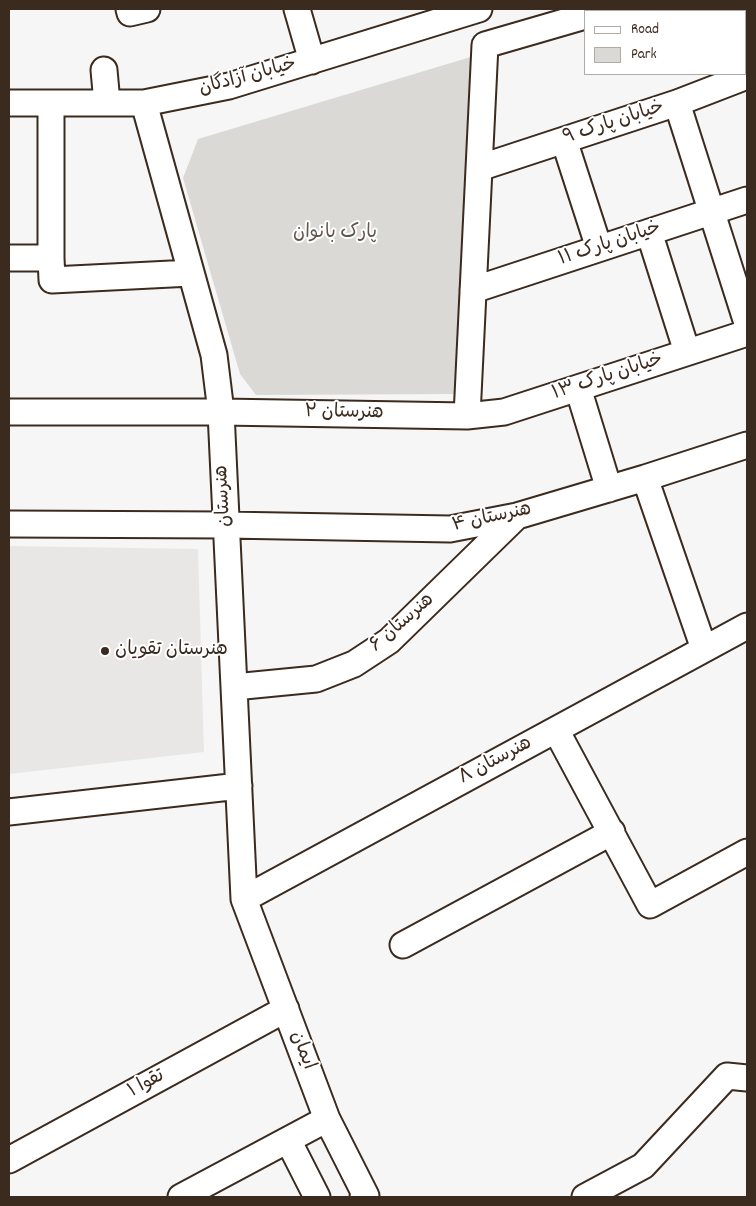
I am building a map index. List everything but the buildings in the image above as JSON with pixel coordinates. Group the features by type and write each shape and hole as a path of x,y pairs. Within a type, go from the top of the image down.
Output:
{"street":[{"path":"129,9 130,13 147,9"},
{"path":"298,9 312,60"},
{"name":"خیابان آزادگان","path":"9,103 144,103 229,86 477,9"},
{"path":"467,416 485,45 584,16"},
{"path":"104,70 107,103"},
{"name":"خیابان پارک ۹","path":"479,168 677,103 747,76"},
{"path":"51,103 52,280 191,273"},
{"name":"هنرستان","path":"144,103 214,355 221,412 244,899"},
{"path":"677,103 747,323"},
{"path":"564,140 599,248"},
{"name":"خیابان پارک ۱۱","path":"473,290 747,200"},
{"path":"649,232 687,352"},
{"path":"9,258 51,258"},
{"name":"خیابان پارک ۱۳","path":"467,416 504,412 747,333"},
{"path":"578,388 609,488"},
{"name":"هنرستان ۲","path":"9,412 221,412 467,416"},
{"name":"هنرستان ۴","path":"9,524 450,529 516,516 645,478 747,444"},
{"path":"645,478 704,649"},
{"name":"هنرستان ۶","path":"234,687 316,679 354,664 389,641 516,516"},
{"name":"هنرستان ۸","path":"244,899 747,626"},
{"path":"556,730 650,904 747,852"},
{"path":"9,812 239,786"},
{"path":"403,945 612,832"},
{"name":"ایمان","path":"244,899 327,1119 366,1196 363,1197"},
{"name":"تقوا ۱","path":"9,1160 286,1009"},
{"path":"585,1197 643,1166 727,1076 747,1078"},
{"path":"180,1197 327,1119"},
{"path":"288,1140 318,1197"}],"shaded area":[{"name":"هنرستان تقویان","path":"9,546 198,549 204,752 9,774"}],"green space":[{"path":"747,9 747,33 746,10 724,10"},
{"name":"پارک بانوان","path":"474,56 455,394 256,395 240,374 183,178 198,139"}],"place":[{"name":"هنرستان تقویان","path":"105,651"}]}
